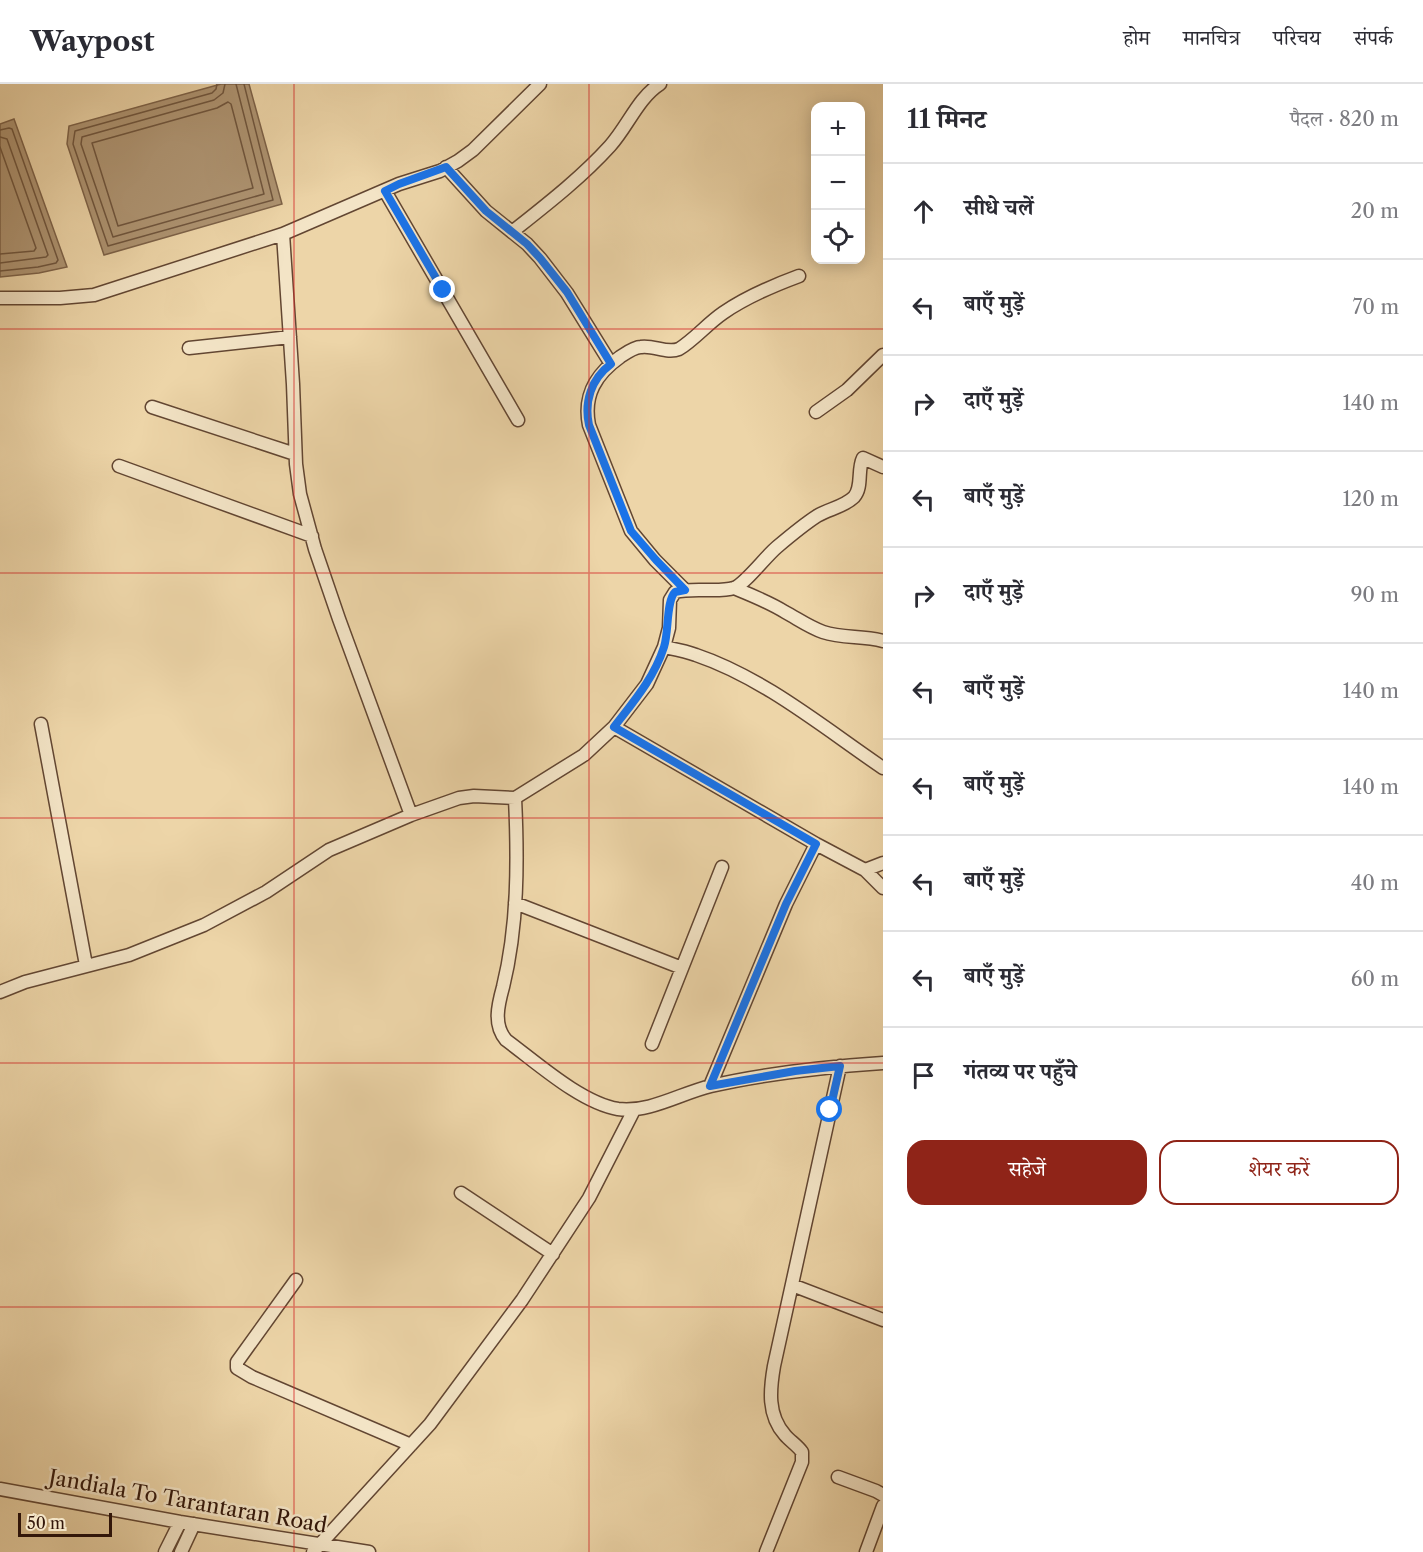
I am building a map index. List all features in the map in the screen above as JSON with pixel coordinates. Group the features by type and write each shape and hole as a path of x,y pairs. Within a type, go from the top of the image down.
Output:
{"street":[{"path":"0,298 60,298 94,295 283,234 458,161 473,150 540,84"},
{"path":"512,232 574,182 600,157 624,129 648,92 660,84"},
{"path":"446,167 471,196 540,258 567,292 611,364"},
{"path":"385,191 518,420"},
{"path":"283,234 300,494 339,619 411,815"},
{"path":"685,590 631,531 589,425 586,413 588,395 594,383 611,364 636,348 654,347 673,351 679,349 733,307 768,287 799,276"},
{"path":"189,348 290,337"},
{"path":"816,412 847,390 883,355"},
{"path":"152,407 296,454"},
{"path":"734,588 766,556 803,525 819,514 842,505 854,497 858,486 859,467 863,458 883,466"},
{"path":"119,466 312,536"},
{"path":"0,992 25,982 137,952 204,925 266,892 329,850 411,815 459,798 474,796 515,798 584,754 614,727 647,684 664,647 669,628 670,600 675,592 734,588 762,599 811,628 839,637 869,637 883,641"},
{"path":"664,647 695,654 730,669 787,703 883,768"},
{"path":"41,724 86,965"},
{"path":"614,727 865,870 883,888"},
{"path":"515,798 514,903 509,961 499,1003 498,1020 500,1032 506,1040 574,1089 617,1109 634,1110 710,1086 795,1071 883,1064"},
{"path":"710,1086 786,904 816,844"},
{"path":"865,870 883,863"},
{"path":"652,1044 722,867"},
{"path":"514,903 682,968"},
{"path":"766,1552 802,1462 802,1452 780,1429 770,1394 774,1365 840,1066"},
{"path":"316,1548 411,1445 465,1378 553,1254 588,1198 634,1110"},
{"path":"461,1192 553,1254"},
{"path":"296,1280 237,1362 237,1368 242,1373 411,1445"},
{"path":"792,1286 883,1320"},
{"path":"838,1476 883,1495"},
{"name":"Jandiala To Tarantaran Road","path":"0,1489 316,1548 369,1552"},
{"path":"866,1552 883,1506"},
{"path":"165,1552 180,1522"},
{"path":"181,1552 194,1524"}],"water":[{"path":"221,84 249,84 282,204 104,255 67,144 69,126"},
{"path":"14,119 67,267 39,273 0,277 0,124"}],"route":[{"path":"443,290 385,191 446,167 486,211 527,244 540,258 567,292 611,364 594,383 588,395 586,413 589,425 631,531 685,590 672,595 669,628 664,647 647,684 614,727 816,844 786,904 710,1086 795,1071 840,1066 830,1110"}]}
